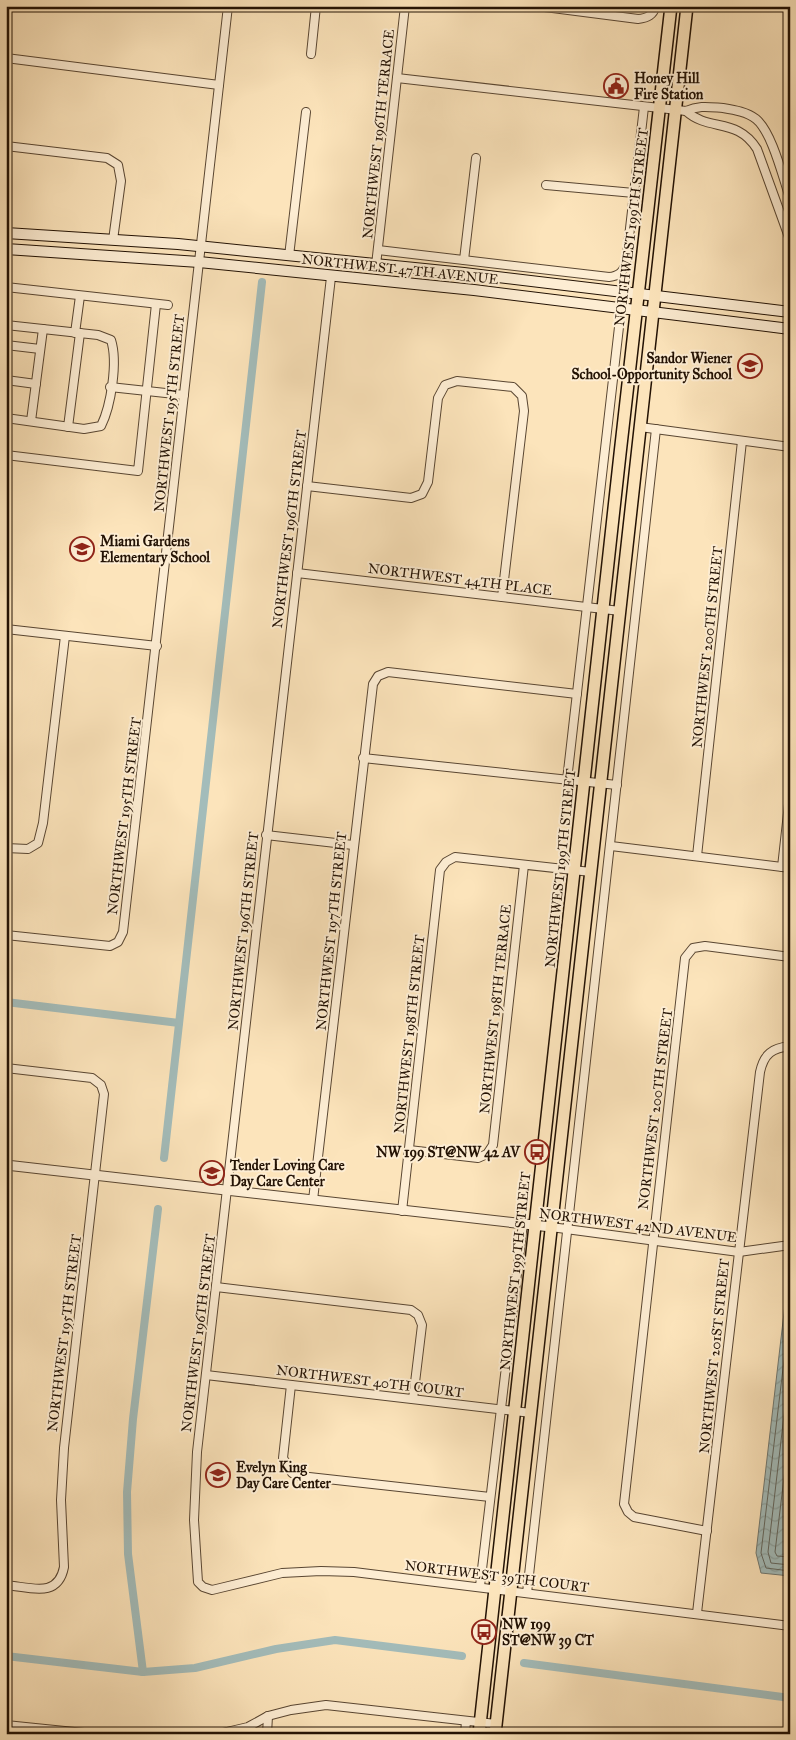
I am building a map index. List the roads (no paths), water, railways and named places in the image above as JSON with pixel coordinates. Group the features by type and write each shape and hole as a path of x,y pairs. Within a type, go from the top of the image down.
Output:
{"main road":[{"name":"NORTHWEST 199TH STREET","path":"479,1728 671,6"},
{"path":"496,1729 652,312 681,111 687,6"},
{"name":"NORTHWEST 47TH AVENUE","path":"6,233 201,246 376,266 464,272 790,312"},
{"name":"NORTHWEST 47TH AVENUE","path":"6,249 199,262 358,280 481,291 790,329"},
{"path":"358,280 372,274 376,266"}],"street":[{"name":"NORTHWEST 195TH STREET","path":"6,935 110,946 118,942 123,932 157,646 228,6"},
{"path":"311,54 316,6"},
{"name":"NORTHWEST 196TH TERRACE","path":"376,266 405,6"},
{"path":"537,6 646,18 652,15 656,6"},
{"path":"6,58 219,85"},
{"path":"397,78 681,111 703,121 735,128 751,140 757,149 788,228 790,240"},
{"path":"681,111 705,106 741,112 758,120 767,136 790,198"},
{"path":"546,185 634,194 644,107"},
{"path":"289,256 306,112"},
{"path":"735,128 741,112"},
{"path":"6,146 107,158 118,165 121,182 113,240"},
{"path":"464,260 476,158"},
{"name":"NORTHWEST 47TH AVENUE","path":"378,250 609,277 620,273 626,263 634,194"},
{"name":"NORTHWEST 196TH STREET","path":"203,1587 198,1582 196,1572 194,1520 197,1452 331,277"},
{"path":"6,287 168,305"},
{"path":"67,427 80,296"},
{"path":"6,455 138,471 156,304"},
{"path":"6,324 98,335 111,340 115,352 107,414 101,426 84,429 6,418"},
{"path":"567,780 619,327"},
{"path":"31,421 43,329"},
{"path":"6,344 40,348"},
{"path":"6,380 36,384"},
{"path":"307,486 411,498 422,494 428,482 438,398 445,385 457,381 512,387 522,396 524,411 502,597"},
{"path":"110,387 184,395"},
{"path":"640,427 790,447"},
{"path":"527,1593 656,430"},
{"name":"NORTHWEST 200TH STREET","path":"697,856 742,441"},
{"name":"NORTHWEST 44TH PLACE","path":"296,573 620,611"},
{"path":"6,629 157,646"},
{"path":"6,848 28,849 38,843 43,822 65,636"},
{"name":"NORTHWEST 197TH STREET","path":"313,1200 373,684 378,676 388,672 577,694"},
{"path":"363,758 618,786"},
{"path":"611,846 786,868 790,795"},
{"path":"266,835 353,845"},
{"name":"NORTHWEST 198TH STREET","path":"402,1211 440,870 446,862 455,857 524,865"},
{"path":"524,865 591,872"},
{"name":"NORTHWEST 198TH TERRACE","path":"409,1150 478,1158 487,1154 493,1144 524,865"},
{"name":"NORTHWEST 200TH STREET","path":"707,1530 634,1517 628,1512 624,1504 685,958 693,948 705,946 790,957"},
{"name":"NORTHWEST 201ST STREET","path":"697,1613 760,1072 762,1062 775,1048 790,1046"},
{"name":"NORTHWEST 195TH STREET","path":"6,1068 92,1078 101,1085 104,1094 64,1448 61,1500 64,1567 62,1578 58,1584 45,1589 6,1584"},
{"name":"NORTHWEST 42ND AVENUE","path":"6,1165 522,1223 739,1252 790,1245"},
{"path":"480,1586 522,1223"},
{"path":"216,1287 411,1310 418,1315 422,1324 413,1399"},
{"name":"NORTHWEST 40TH COURT","path":"206,1375 531,1413"},
{"path":"291,1385 283,1458 292,1473 300,1476 490,1497"},
{"name":"NORTHWEST 39TH COURT","path":"203,1587 220,1590 282,1573 321,1570 354,1572 480,1586 790,1626"},
{"path":"218,1734 248,1726 268,1716 291,1710 326,1705 466,1721 479,1728 496,1729"},
{"path":"267,1734 268,1716"},
{"path":"465,1734 466,1721"},
{"path":"6,1725 94,1734"}],"water":[{"path":"787,1287 790,1288 790,1576 761,1573 756,1553"}],"waterway":[{"path":"164,1158 262,282"},
{"path":"6,1002 179,1023"},
{"path":"143,1672 128,1554 127,1492 133,1419 158,1209"},
{"path":"6,1656 143,1672 195,1668 276,1649 335,1640 462,1656"},
{"path":"524,1663 790,1698"}],"place":[{"name":"Honey Hill Fire Station","path":"616,86"},
{"name":"Sandor Wiener School-Opportunity School","path":"750,366"},
{"name":"Miami Gardens Elementary School","path":"82,549"},
{"name":"NW 199 ST@NW 42 AV","path":"537,1152"},
{"name":"Tender Loving Care Day Care Center","path":"212,1173"},
{"name":"Evelyn King Day Care Center","path":"218,1475"},
{"name":"NW 199 ST@NW 39 CT","path":"484,1632"}]}
